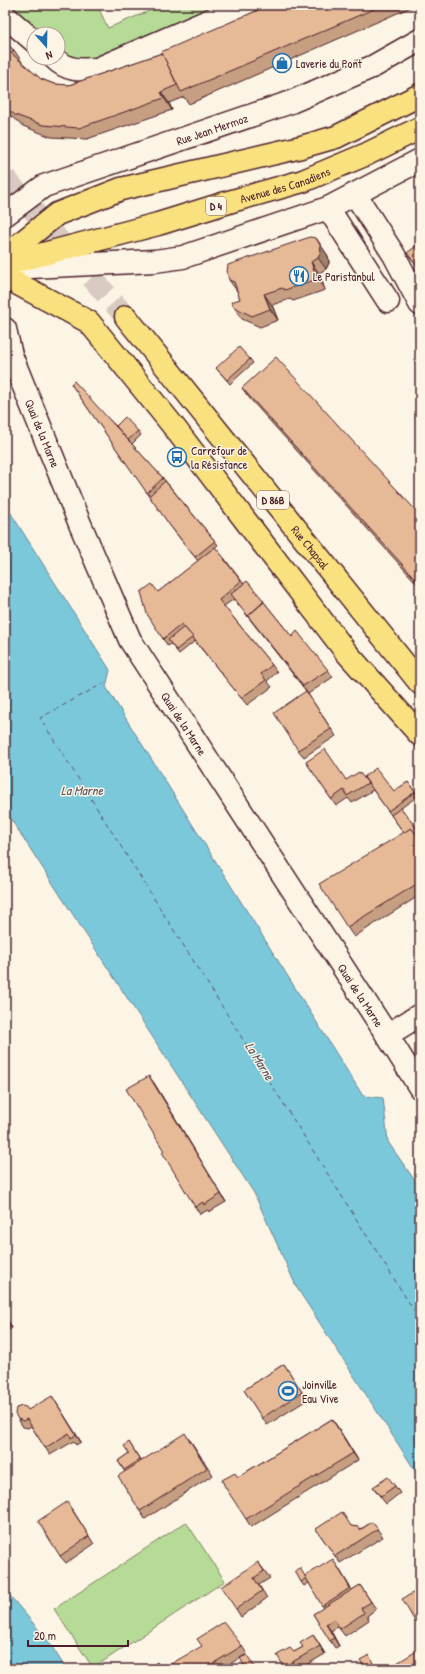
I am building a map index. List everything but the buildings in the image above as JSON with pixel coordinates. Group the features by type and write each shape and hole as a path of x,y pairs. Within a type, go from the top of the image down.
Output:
{"main road":[{"path":"5,256 57,214 121,189 336,137 420,95"},
{"name":"Avenue des Canadiens","path":"5,264 158,224 303,181 367,154 420,128"},
{"path":"5,277 89,322 174,427 346,652 420,735"},
{"name":"Rue Chapsal","path":"126,317 420,683"}],"street":[{"path":"65,66 76,70 96,69 245,5"},
{"path":"5,16 26,34"},
{"name":"Rue Jean Mermoz","path":"5,215 44,186 291,102 374,66 420,40"},
{"path":"5,268 155,261 183,257 328,208 420,160"},
{"path":"355,194 394,255 420,304"},
{"path":"328,208 388,301"},
{"name":"Quai de la Marne","path":"5,330 11,355 80,524 130,640 388,1035 420,1088"},
{"path":"388,1035 420,1015"}],"green space":[{"path":"7,5 97,5 108,28 164,5 208,5 210,10 91,63 66,55 66,26 29,26"},
{"path":"186,1522 225,1581 93,1668 54,1609"}],"water":[{"name":"La Marne","path":"5,504 110,670 106,687 363,1096 383,1098 388,1142 420,1188 420,1478 297,1288 254,1193 5,810"},
{"path":"5,1590 49,1642 66,1669 5,1669"}],"ferry route":[{"path":"106,682 40,718 420,1320"}],"tunnel":[{"path":"5,178 126,317"}],"place":[{"name":"Laverie du Pont","path":"282,63"},
{"name":"Le Paristanbul","path":"299,276"},
{"name":"Carrefour de la Résistance","path":"177,457"},
{"name":"Joinville Eau Vive","path":"288,1391"}]}
